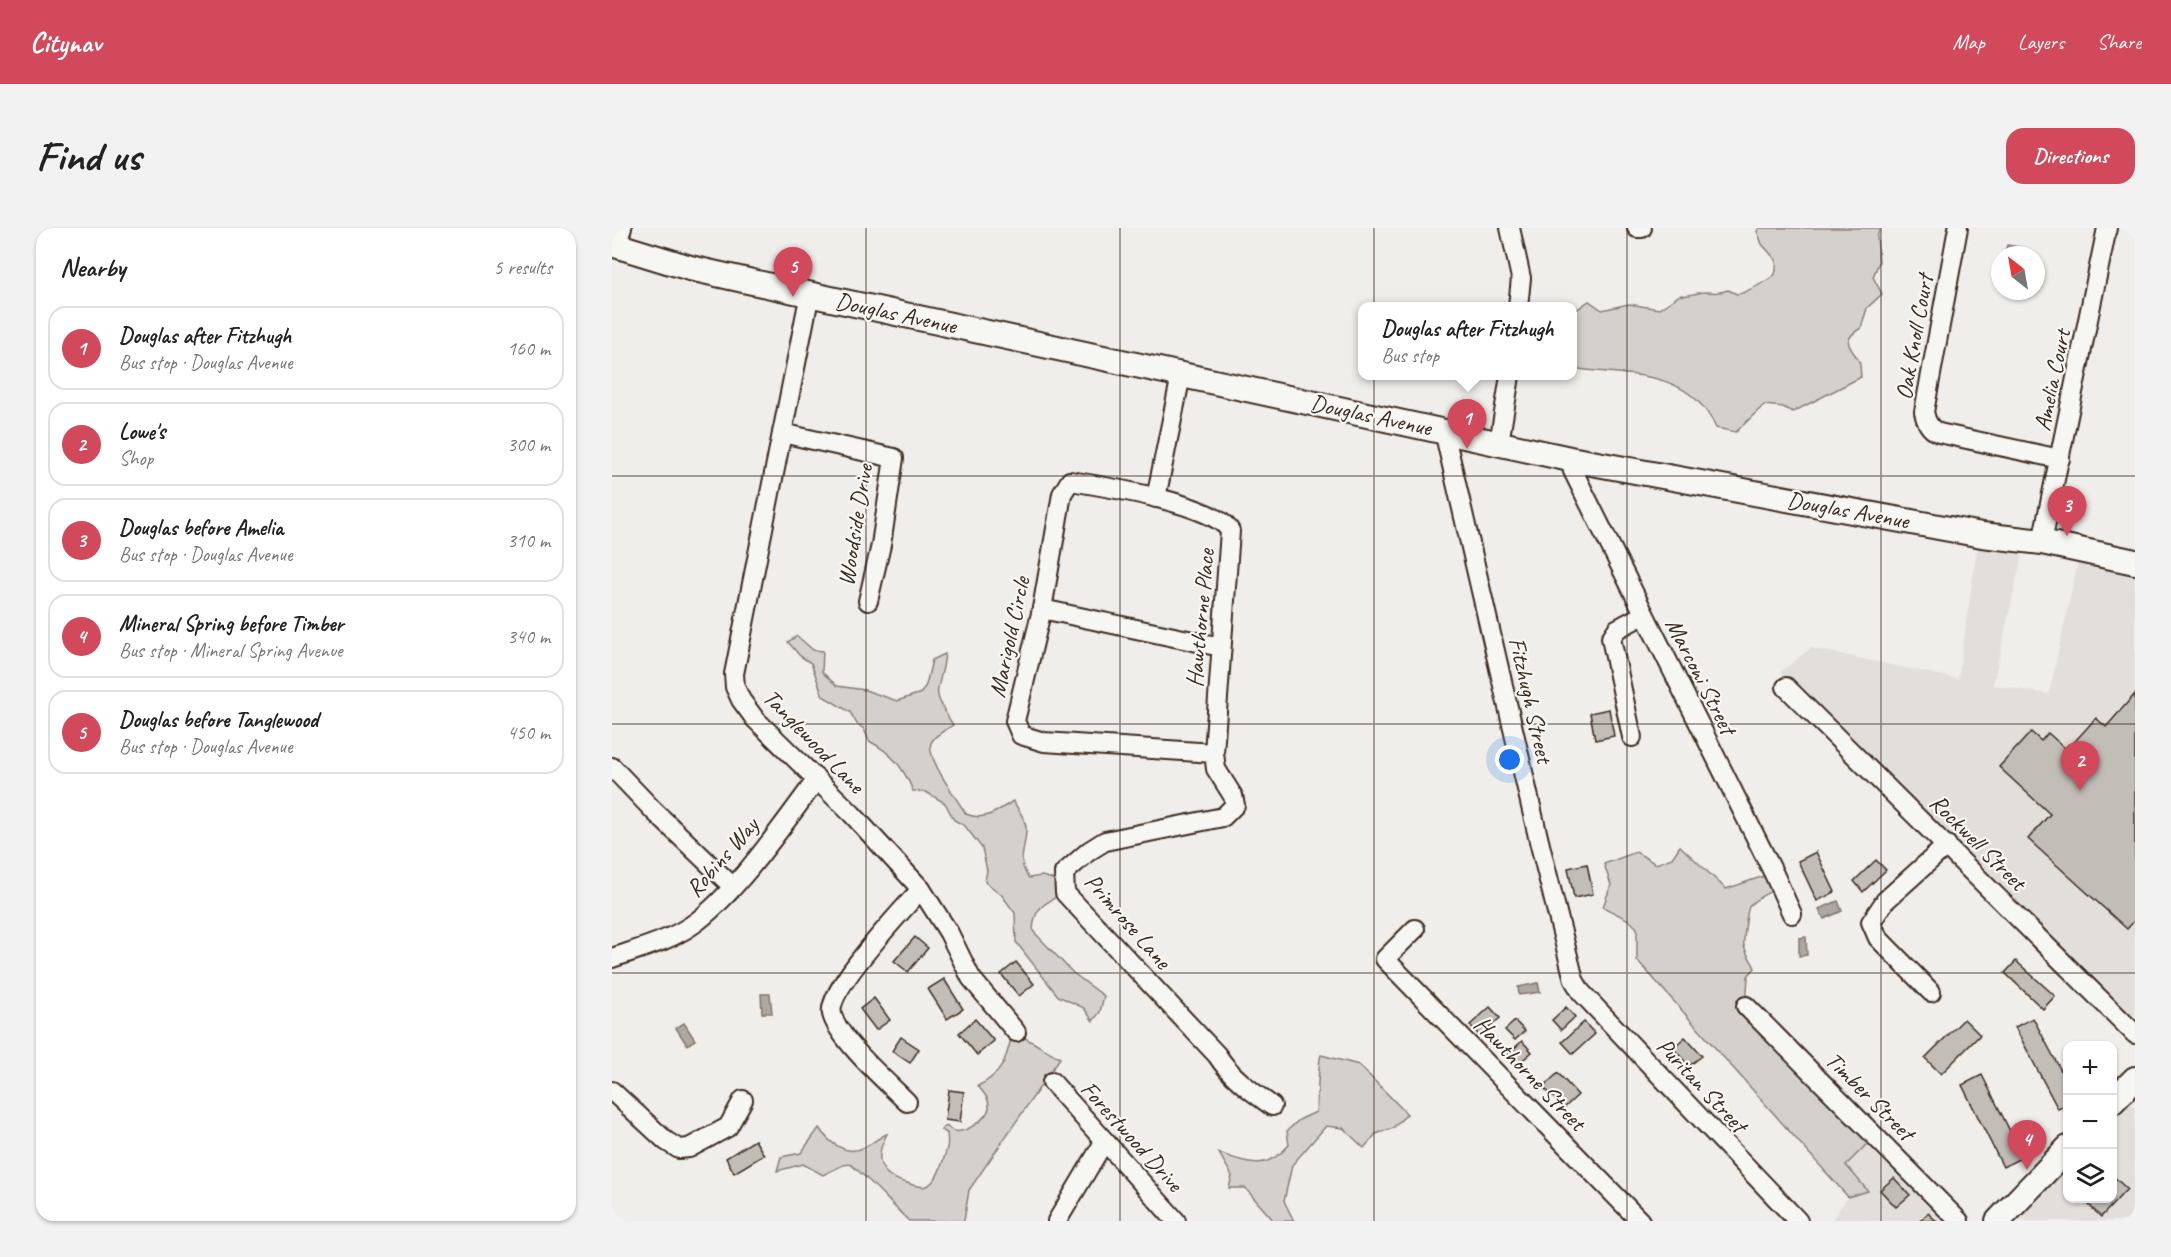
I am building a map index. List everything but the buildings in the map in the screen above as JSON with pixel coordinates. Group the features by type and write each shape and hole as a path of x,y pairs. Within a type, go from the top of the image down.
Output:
{"main road":[{"name":"Douglas Avenue","path":"617,239 690,268 1570,459 1982,534 2042,542 2135,562"},
{"path":"2117,1097 2135,1079"},
{"path":"1998,1221 2063,1153"}],"street":[{"path":"1510,228 1521,278 1518,302"},
{"path":"1637,228 1642,228"},
{"name":"Oak Knoll Court","path":"1958,228 1926,400 1925,419 1933,431 1938,433 2060,459"},
{"name":"Amelia Court","path":"2042,542 2108,228"},
{"name":"Tanglewood Lane","path":"810,293 734,674 735,687 755,719 921,889 971,978 1016,1032"},
{"path":"1156,498 1179,393 1180,375"},
{"path":"1499,443 1509,380"},
{"name":"Fitzhugh Street","path":"1444,430 1552,897 1574,980"},
{"name":"Woodside Drive","path":"782,433 894,458 881,545 868,601"},
{"name":"Marconi Street","path":"1570,459 1573,471 1643,615 1774,873 1792,914"},
{"name":"Marigold Circle","path":"1156,498 1070,481 1062,494 1042,609 1015,721 1021,735 1044,742 1214,753"},
{"name":"Hawthorne Place","path":"1156,498 1209,513 1225,522 1230,531 1214,753 1216,769 1233,796 1235,805"},
{"path":"1042,609 1221,647"},
{"path":"1632,737 1611,638 1617,629 1643,615"},
{"name":"Rockwell Street","path":"1786,687 2135,1034"},
{"path":"612,766 654,812 732,886"},
{"name":"Robins Way","path":"612,958 691,926 709,912 816,779"},
{"name":"Primrose Lane","path":"1235,805 1223,817 1134,833 1106,841 1089,851 1064,873 1065,893 1217,1054 1226,1068 1243,1085 1272,1106"},
{"path":"1931,992 1878,938 1871,926 1873,916 1885,901 1947,845"},
{"path":"907,1102 864,1058 836,1024 831,1007 835,994 850,974 921,889"},
{"name":"Hawthorne Street","path":"1415,929 1385,959 1640,1221"},
{"name":"Puritan Street","path":"1574,980 1581,992 1798,1221"},
{"name":"Timber Street","path":"1746,1006 1959,1221"},
{"name":"Forestwood Drive","path":"1052,1083 1176,1221"},
{"path":"612,1091 666,1141 679,1149 689,1148 728,1127 743,1100"},
{"path":"1057,1221 1104,1142"}],"shaded area":[{"path":"1759,228 1880,228 1877,237 1879,262 1873,277 1882,294 1867,308 1861,328 1849,340 1850,348 1860,363 1861,377 1793,412 1783,407 1764,405 1736,432 1716,428 1704,408 1690,394 1673,385 1655,378 1577,369 1577,309 1589,301 1602,310 1629,304 1659,309 1680,295 1728,290 1740,294 1773,276 1776,271 1776,260 1762,244 1757,231"},
{"path":"1979,535 2025,543 1993,685 2049,694 2080,552 2135,562 2135,1031 1843,742 1780,672 1811,648 1958,679"},
{"path":"797,636 813,650 823,651 822,672 837,686 865,690 897,701 921,693 926,685 932,660 945,654 938,695 953,725 937,735 931,743 933,758 966,814 985,816 1013,801 1026,827 1022,859 1029,878 1042,876 1063,882 1063,893 1038,911 1033,931 1073,973 1104,996 1100,1012 1093,1021 1084,1008 1058,996 1016,942 1015,913 1001,894 985,882 987,870 982,848 965,826 954,820 945,803 926,792 913,791 896,762 884,750 869,741 864,729 857,724 850,712 823,696 811,663 800,656 788,642"},
{"path":"1680,846 1726,889 1773,873 1779,887 1753,902 1748,912 1744,946 1755,968 1748,976 1746,1006 1874,1137 1846,1165 1868,1191 1848,1197 1637,960 1637,928 1629,920 1603,907 1611,885 1604,864 1636,852 1656,864 1672,858"},
{"path":"1838,901 1842,911 1824,919 1819,909"},
{"path":"1806,937 1807,955 1799,956 1799,938"},
{"path":"1538,983 1540,992 1519,995 1518,987"},
{"path":"761,994 770,994 772,1013 762,1013"},
{"path":"684,1023 695,1040 687,1045 676,1028"},
{"path":"1013,1031 1060,1058 969,1190 964,1221 909,1221 850,1164 823,1175 803,1164 777,1171 781,1157 801,1153 819,1128 839,1147 852,1150 865,1147 887,1134 880,1151 881,1165 885,1171 898,1180 924,1187 929,1185 938,1174 947,1149 947,1133 941,1130 946,1126 954,1131 964,1130 975,1124 987,1112 989,1108 986,1096 978,1086 999,1070 1006,1057"},
{"path":"1321,1055 1359,1065 1407,1114 1393,1128 1376,1134 1364,1148 1343,1128 1326,1126 1292,1165 1284,1201 1294,1221 1274,1221 1245,1188 1229,1188 1232,1176 1219,1153 1256,1163 1272,1159 1280,1154 1289,1145 1287,1131 1299,1120 1316,1112"},
{"path":"2130,1103 2135,1107 2135,1221 2010,1221 2063,1168 2063,1203 2117,1203 2117,1116"},
{"path":"1873,1139 1952,1221 1831,1221 1848,1197 1867,1191 1846,1165"}],"place":[{"name":"Douglas before Tanglewood","path":"793,297"},
{"name":"Douglas after Fitzhugh","path":"1467,449"},
{"name":"Douglas before Amelia","path":"2067,536"},
{"name":"Lowe's","path":"2080,791"},
{"name":"Mineral Spring before Timber","path":"2027,1170"}]}
